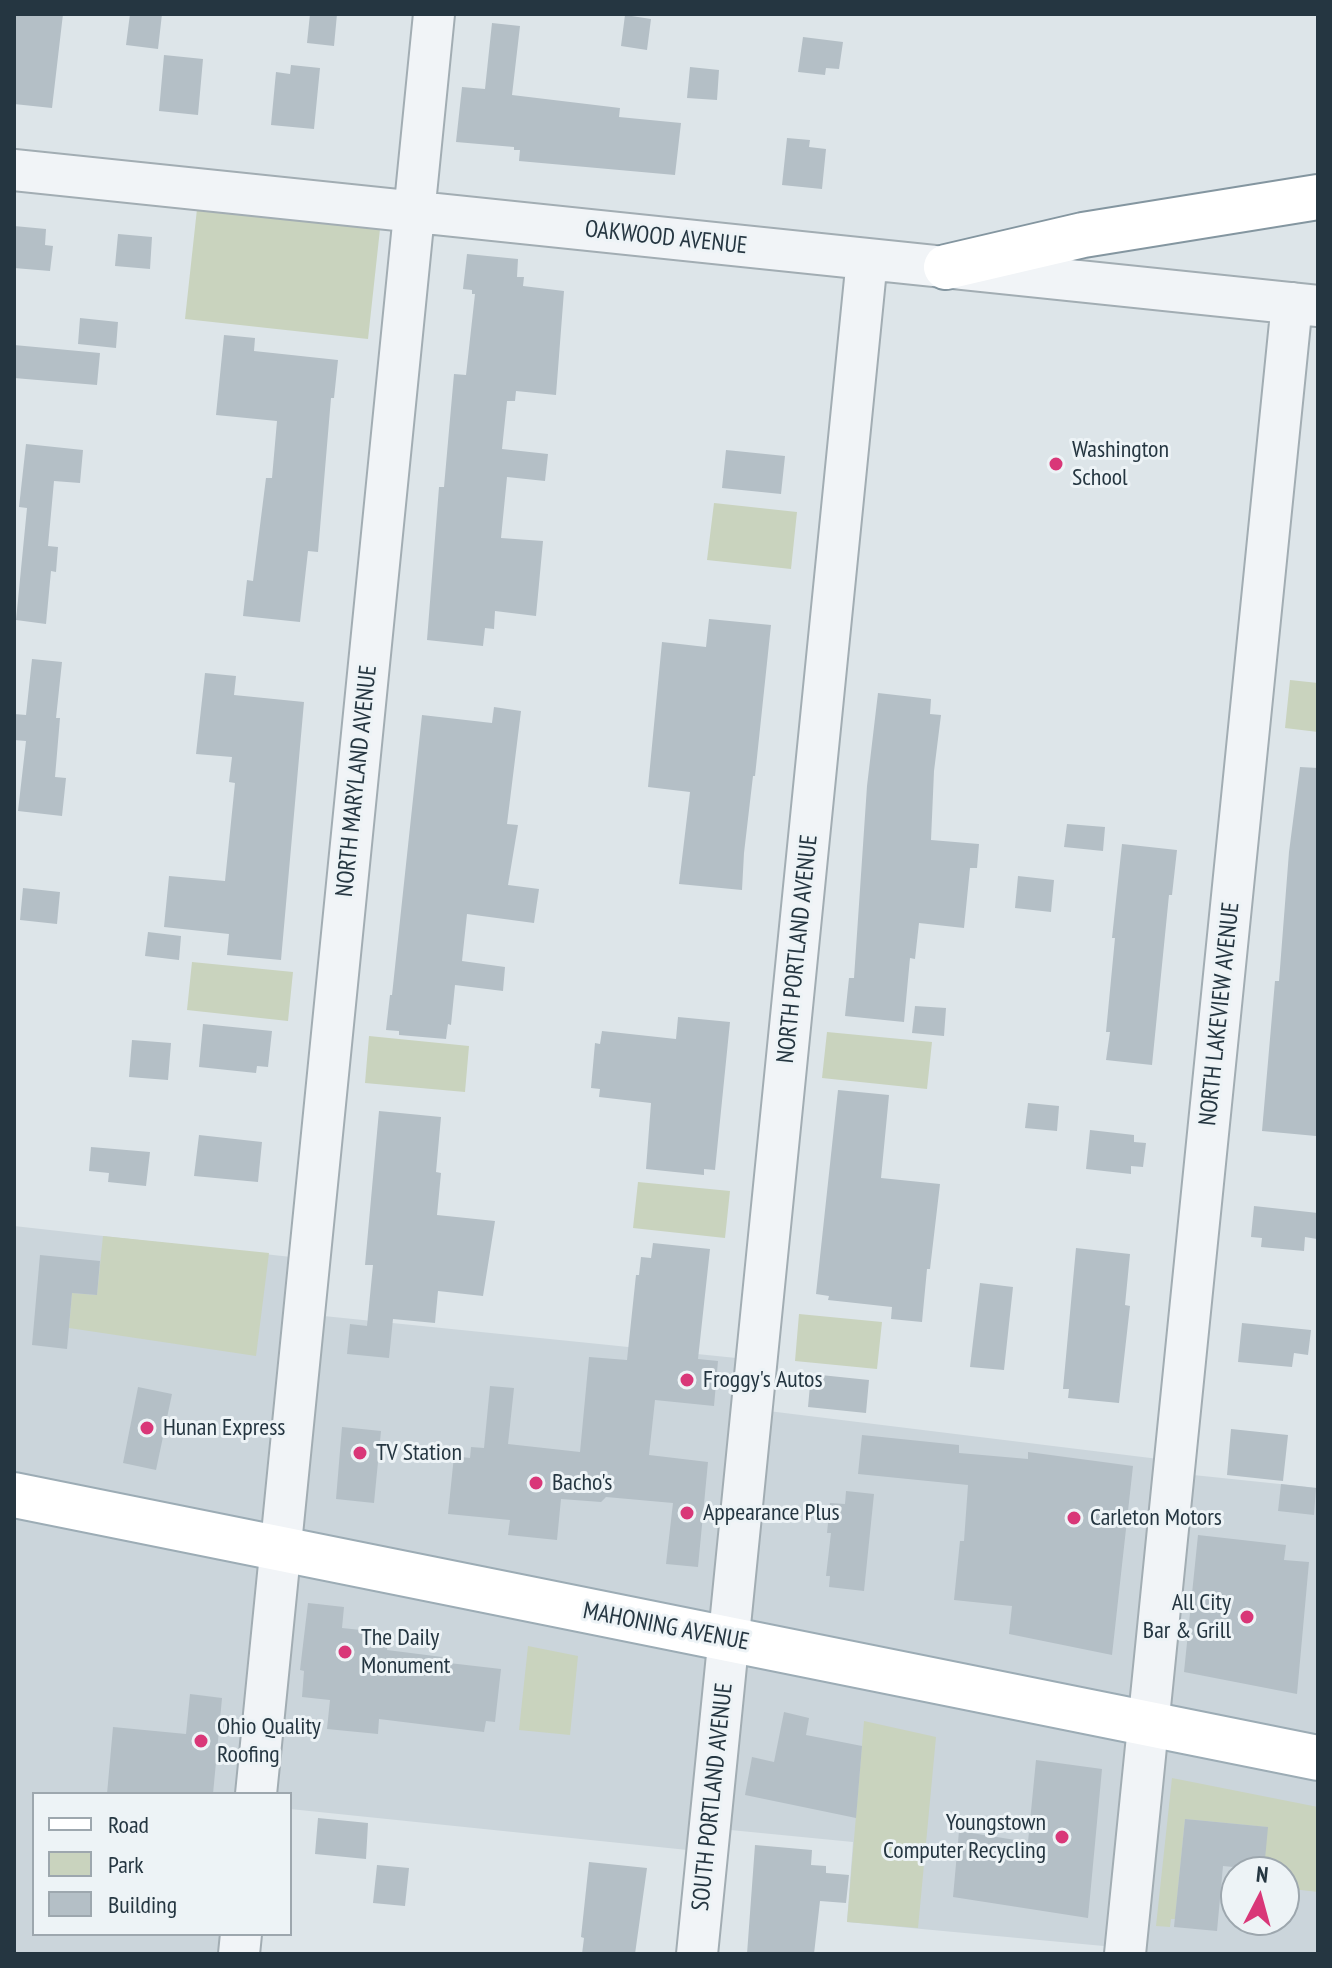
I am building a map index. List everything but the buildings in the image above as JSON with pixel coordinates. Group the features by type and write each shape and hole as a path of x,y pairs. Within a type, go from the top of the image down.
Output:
{"main road":[{"path":"946,267 1083,235 1318,197"},
{"name":"MAHONING AVENUE","path":"14,1495 1318,1758"}],"street":[{"name":"NORTH MARYLAND AVENUE","path":"256,1792 434,14"},
{"name":"OAKWOOD AVENUE","path":"14,170 1305,305"},
{"name":"NORTH PORTLAND AVENUE","path":"728,1639 867,259"},
{"name":"NORTH LAKEVIEW AVENUE","path":"1125,1954 1305,305"},
{"name":"SOUTH PORTLAND AVENUE","path":"697,1954 728,1639"}],"shaded area":[{"path":"14,1226 309,1259 304,1314 756,1360 752,1409 1175,1461 1174,1473 1318,1488 1318,1954 1125,1954 1125,1948 847,1922 853,1842 710,1828 707,1852 292,1809 292,1792 32,1792 32,1936 241,1936 239,1954 14,1954"}],"green space":[{"path":"197,209 380,229 368,339 185,319"},
{"path":"714,503 797,512 791,569 707,560"},
{"path":"1290,680 1318,683 1318,732 1285,728"},
{"path":"192,962 293,972 288,1021 187,1010"},
{"path":"827,1032 932,1042 927,1089 822,1078"},
{"path":"369,1036 469,1046 465,1092 365,1083"},
{"path":"638,1182 730,1191 725,1238 633,1228"},
{"path":"103,1236 269,1253 256,1356 69,1328 72,1293 97,1295"},
{"path":"799,1314 882,1322 877,1369 795,1361"},
{"path":"528,1646 578,1656 570,1735 519,1730"},
{"path":"864,1721 936,1737 918,1928 847,1922"},
{"path":"1172,1778 1318,1807 1318,1892 1300,1890 1300,1856 1264,1856 1267,1827 1185,1819 1175,1919 1171,1919 1170,1927 1156,1926"}],"place":[{"name":"Washington School","path":"1056,464"},
{"name":"Froggy's Autos","path":"687,1380"},
{"name":"Hunan Express","path":"147,1428"},
{"name":"TV Station","path":"360,1453"},
{"name":"Bacho's","path":"536,1483"},
{"name":"Appearance Plus","path":"687,1513"},
{"name":"Carleton Motors","path":"1074,1518"},
{"name":"All City Bar & Grill","path":"1247,1617"},
{"name":"The Daily Monument","path":"345,1652"},
{"name":"Ohio Quality Roofing","path":"201,1741"},
{"name":"Youngstown Computer Recycling","path":"1062,1837"}]}
